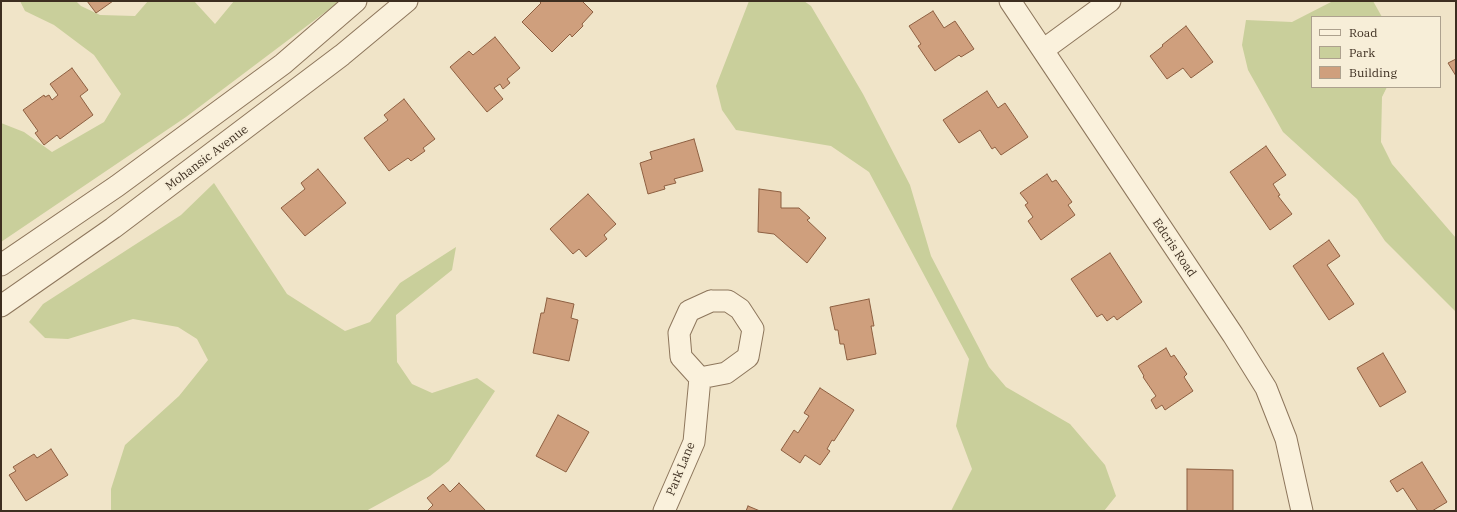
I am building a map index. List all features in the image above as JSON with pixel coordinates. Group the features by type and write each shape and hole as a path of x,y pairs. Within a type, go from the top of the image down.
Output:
{"street":[{"path":"1,265 116,186 283,64 356,1"},
{"name":"Mohansic Avenue","path":"1,306 113,228 187,173 342,55 407,1"},
{"name":"Edcris Road","path":"1010,1 1266,388 1286,439 1302,511"},
{"path":"1043,50 1110,1"},
{"name":"Park Lane","path":"664,511 694,442 700,378"}],"green space":[{"path":"20,1 76,1 81,6 100,15 135,16 148,1 194,1 215,24 234,1 340,1 186,117 1,242 1,123 24,132 52,152 104,122 121,94 94,55 54,25 25,11"},
{"path":"749,1 804,1 811,6 863,94 910,185 931,256 989,367 1006,387 1070,424 1105,465 1116,496 1104,511 951,511 972,469 956,426 969,359 869,172 831,146 736,130 722,110 716,86"},
{"path":"1333,1 1373,1 1381,16 1311,16 1311,88 1386,88 1382,97 1381,142 1392,164 1456,238 1456,329 1455,311 1385,241 1357,199 1283,132 1248,70 1242,45 1246,20 1292,22"},
{"path":"214,183 287,294 345,331 370,322 400,283 456,247 452,270 396,315 397,362 412,384 432,393 477,378 495,391 449,461 430,476 366,511 111,511 111,489 125,445 179,396 208,360 197,339 178,327 133,319 68,339 45,338 29,322 43,304 181,215"}],"building":[{"path":"87,1 113,1 96,13"},
{"path":"539,1 582,1 593,12 582,24 583,26 572,37 570,34 552,52 522,22 541,3"},
{"path":"933,11 944,28 955,21 974,49 961,57 959,55 935,71 918,46 921,44 909,26"},
{"path":"1186,26 1213,62 1191,78 1183,68 1167,79 1150,56"},
{"path":"495,37 520,68 507,79 510,83 503,89 500,84 494,88 503,99 487,112 450,67 469,51 473,55"},
{"path":"1456,59 1456,76 1448,63"},
{"path":"72,68 88,90 80,96 93,115 60,139 57,135 44,145 35,133 38,131 23,110 44,95 45,97 49,95 52,100 58,95 50,84"},
{"path":"987,91 998,108 1005,103 1028,137 1001,155 995,147 992,149 980,130 959,143 943,120"},
{"path":"404,99 435,139 423,148 425,151 411,161 408,158 389,171 364,138 388,120 384,115"},
{"path":"694,139 703,171 674,179 676,183 664,186 665,189 648,194 640,163 652,159 650,152"},
{"path":"1266,146 1286,175 1273,184 1280,195 1278,196 1292,214 1270,230 1230,172"},
{"path":"318,169 346,203 305,236 281,208 305,189 301,183"},
{"path":"1047,174 1052,182 1056,180 1072,202 1068,205 1075,215 1041,240 1028,221 1033,217 1025,205 1028,203 1020,193"},
{"path":"759,189 781,192 781,208 799,208 810,218 807,220 826,238 807,263 774,234 758,232"},
{"path":"588,194 616,224 604,235 607,239 586,257 579,249 573,254 550,229"},
{"path":"1329,240 1340,256 1327,265 1354,304 1329,320 1293,266"},
{"path":"1110,253 1142,302 1117,320 1114,316 1107,321 1102,314 1097,317 1071,279"},
{"path":"547,298 574,304 571,318 578,320 569,361 533,353 541,313 544,313"},
{"path":"869,299 874,326 871,326 876,354 847,360 844,344 840,344 838,330 835,330 830,307"},
{"path":"1166,348 1171,357 1174,355 1187,374 1184,377 1193,391 1165,410 1162,405 1156,409 1151,400 1156,396 1143,377 1144,376 1138,366"},
{"path":"1383,353 1406,392 1380,407 1357,368"},
{"path":"820,388 854,410 834,441 832,440 827,449 830,451 820,465 805,455 800,463 781,450 794,430 798,433 809,416 804,413"},
{"path":"558,415 589,432 566,472 536,456"},
{"path":"51,449 68,475 26,501 9,475 16,471 13,467 34,454 37,458"},
{"path":"1422,462 1447,502 1432,511 1418,511 1403,488 1397,492 1390,481"},
{"path":"1187,469 1233,470 1233,511 1187,511"},
{"path":"459,483 486,511 427,511 433,505 427,498 443,484 450,492"},
{"path":"748,506 760,511 746,511"}]}
